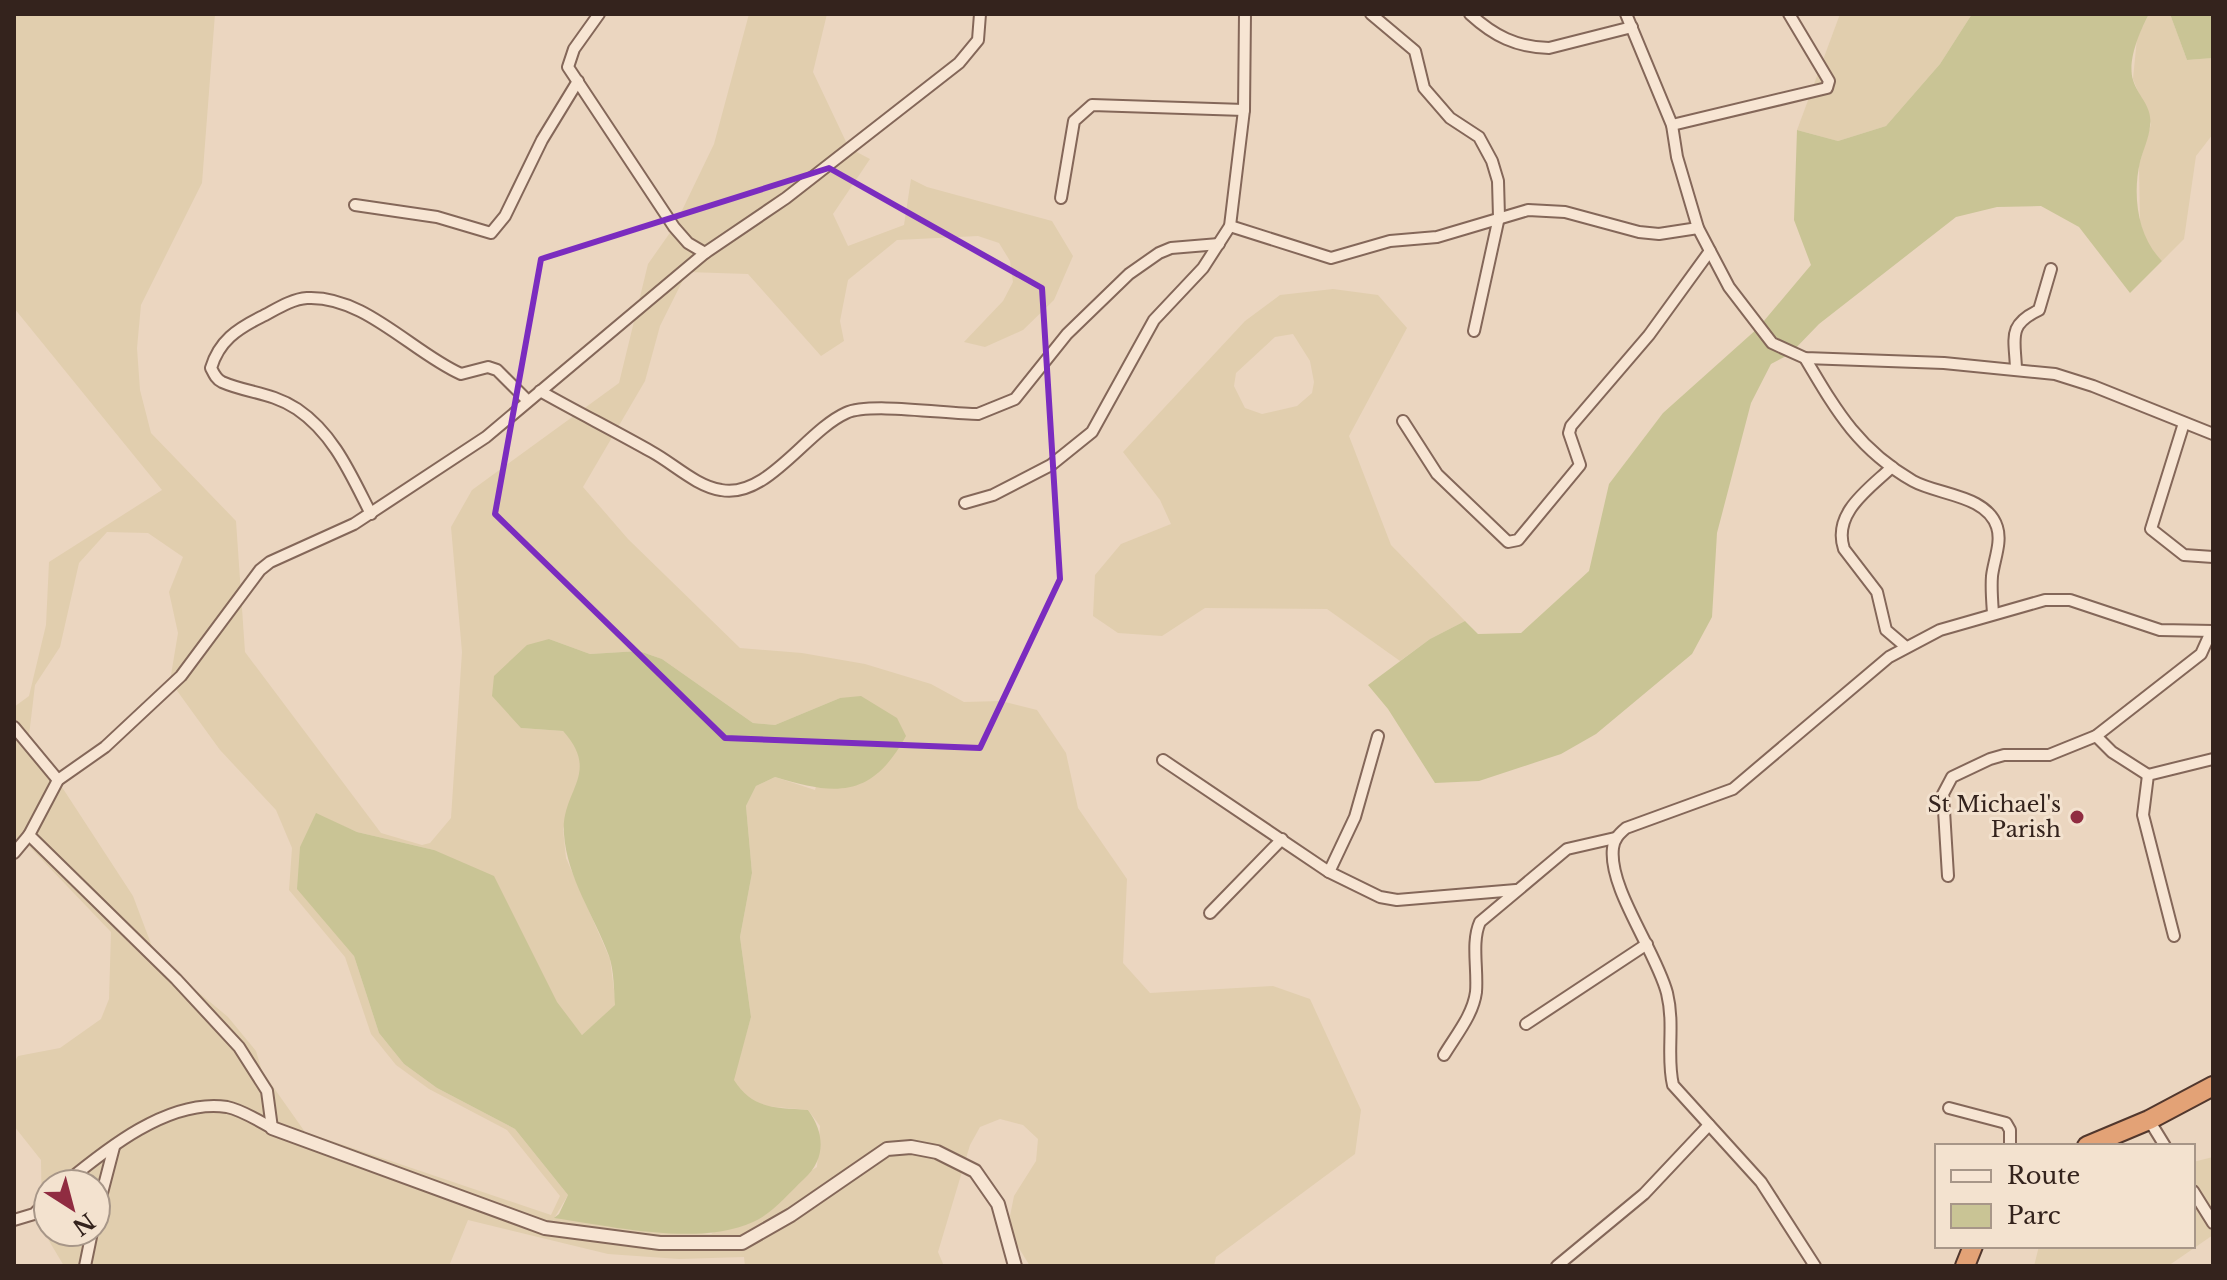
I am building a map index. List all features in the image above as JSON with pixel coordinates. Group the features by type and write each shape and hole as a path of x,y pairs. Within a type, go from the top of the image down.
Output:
{"highway":[{"path":"2092,1144 2149,1120 2213,1086"}],"street":[{"path":"599,14 568,60 568,67 674,227 688,243 705,253"},
{"path":"14,853 29,835 58,780 105,747 181,676 260,570 371,514 486,437 687,272 705,253 786,198 959,63 978,40 980,14"},
{"path":"965,503 993,495 1051,465 1092,432 1154,320 1219,244 1230,226 1244,110 1245,14"},
{"path":"1371,14 1415,51 1419,76 1440,109 1479,137 1498,181 1499,217 1474,331"},
{"path":"1470,14 1489,31 1507,41 1535,48 1562,45 1632,27"},
{"path":"1626,14 1672,125 1677,157 1698,228 1758,328 1772,343 1805,358 2016,369 2084,383 2213,434"},
{"path":"1672,125 1827,88 1829,81 1789,14"},
{"path":"355,205 437,217 491,233 505,216 542,140 578,81"},
{"path":"1061,198 1074,121 1092,105 1244,110"},
{"path":"1230,226 1331,258 1390,241 1437,237 1513,212 1545,209 1639,232 1659,234 1698,228"},
{"path":"540,391 654,452 693,478 719,490 738,491 773,473 816,431 858,408 978,414 997,409 1015,399 1067,334 1129,274 1171,248 1219,244"},
{"path":"1403,421 1437,474 1508,542 1518,540 1580,465 1569,433 1571,426 1649,335 1710,251"},
{"path":"2016,369 2014,330 2017,322 2039,310 2051,269"},
{"path":"371,514 337,450 320,428 295,408 261,391 220,382 214,376 211,368 215,356 227,337 284,305 308,298 353,308 461,374 488,367 497,370 528,401"},
{"path":"1805,358 1851,433 1892,467 1925,488 1975,503 1988,513 1997,526 1999,540 1992,574 1993,613"},
{"path":"2184,423 2151,529 2184,555 2213,557"},
{"path":"1892,467 1849,509 1842,521 1840,539 1882,601 1886,630 1906,647"},
{"path":"1444,1055 1472,1008 1476,993 1475,932 1480,922 1516,890 1567,849 1615,838 1626,828 1733,789 1857,683 1906,647 1940,630 2045,600 2070,600 2160,630 2211,632 2201,654 2096,736 2049,755 2004,755 1952,777 1943,794 1948,876"},
{"path":"14,727 58,780"},
{"path":"1329,872 1355,817 1378,736"},
{"path":"2096,736 2112,752 2148,775 2213,759"},
{"path":"1163,760 1329,872 1380,897 1397,900 1516,890"},
{"path":"2148,775 2143,815 2174,936"},
{"path":"29,835 176,979 239,1047 267,1091 272,1128"},
{"path":"1615,838 1612,851 1622,890 1661,974 1672,1016 1670,1071 1673,1085 1761,1182 1815,1266"},
{"path":"1210,913 1282,839"},
{"path":"1526,1024 1647,944"},
{"path":"86,1168 149,1125 201,1108 228,1107 272,1128 545,1228 660,1243 742,1243 791,1215 887,1149 911,1147 948,1156 975,1171 998,1204 1015,1266"},
{"path":"1949,1108 2006,1123 2010,1130 2010,1144"},
{"path":"2149,1120 2164,1144"},
{"path":"1557,1266 1644,1194 1709,1125"},
{"path":"109,1168 114,1147"},
{"path":"2195,1194 2213,1223"}],"highlighted area":[{"path":"829,168 1042,288 1060,579 980,748 725,738 495,514 541,259"}],"shaded area":[{"path":"14,14 215,14 202,183 141,305 137,348 140,390 151,433 236,521 245,652 381,833 422,845 430,843 451,818 462,652 451,527 472,490 619,383 648,264 674,227 714,144 749,14 827,14 813,72 849,148 870,159 833,214 848,246 904,225 911,179 927,187 1052,221 1073,256 1054,300 1023,330 985,347 964,342 1003,301 1013,282 1010,261 999,243 978,236 897,240 848,280 840,321 844,341 821,356 748,274 687,272 660,326 645,381 583,487 628,539 740,648 802,653 865,664 931,684 964,702 1001,701 1037,710 1066,753 1078,808 1127,879 1123,963 1150,993 1273,986 1310,999 1361,1110 1355,1154 1216,1257 1214,1266 1030,1266 1012,1237 1010,1216 1014,1196 1036,1161 1038,1139 1023,1125 1000,1119 980,1127 970,1145 938,1252 944,1266 745,1266 744,1257 679,1259 608,1254 468,1220 449,1266 64,1266 53,1248 112,1248 112,1168 41,1168 41,1160 14,1126 14,1063 18,1056 60,1048 101,1019 109,999 111,932 24,841 14,838 14,707 29,696 46,625 49,562 162,490 14,308","holes":["107,532 148,533 183,557 169,592 178,633 170,681 220,750 276,810 292,848 289,890 345,957 371,1034 396,1065 429,1089 507,1130 560,1196 551,1215 305,1132 262,1071 256,1051 228,1017 156,957 133,896 58,781 28,744 35,685 60,647 79,563","549,639 590,654 639,651 662,659 753,723 775,725 840,698 815,790 775,777 756,786 746,806 752,873 740,937 751,1017 733,1080 744,1097 765,1106 808,1110 820,1126 817,1167 711,1234 555,1217 568,1195 515,1129 437,1088 404,1064 379,1033 354,956 316,814 357,832 434,850 582,1035 616,1005 610,959 566,858 563,829 582,768 577,747 563,731 521,728"]},
{"path":"1840,14 1972,14 1940,64 1886,126 1838,141 1797,130"},
{"path":"2149,14 2170,14 2187,60 2213,58 2213,134 2196,156 2184,239 2162,261 2147,246 2140,222 2139,165 2151,124 2133,79 2137,38"},
{"path":"1333,289 1378,295 1407,328 1349,436 1391,545 1465,621 1430,639 1400,661 1327,609 1205,608 1162,636 1118,633 1093,616 1095,575 1121,544 1171,524 1160,500 1123,452 1245,321 1280,295","holes":["1293,334 1310,361 1314,382 1312,393 1297,406 1262,414 1245,408 1234,386 1236,373 1275,337"]},
{"path":"2213,1157 2213,1235 2195,1247 2195,1162"},
{"path":"2038,1248 2194,1248 2168,1266 2034,1266"}],"green space":[{"path":"1972,14 2149,14 2138,37 2132,64 2133,80 2150,119 2140,162 2137,202 2147,240 2162,261 2130,293 2079,227 2041,206 1997,207 1956,217 1819,324 1790,354 1771,364 1751,403 1717,533 1712,617 1692,654 1596,734 1561,754 1479,781 1435,783 1388,709 1368,685 1430,639 1465,621 1478,634 1521,633 1589,571 1609,484 1663,413 1758,328 1811,265 1794,220 1797,130 1838,141 1886,126 1940,64"},
{"path":"2170,14 2213,14 2213,58 2187,60"},
{"path":"549,639 590,654 639,651 662,659 753,723 775,725 840,698 861,696 897,718 906,736 880,771 866,781 835,789 775,777 756,786 746,806 752,873 740,937 751,1017 734,1080 757,1102 808,1110 818,1128 821,1146 811,1171 780,1203 753,1222 707,1233 681,1234 554,1218 568,1195 515,1129 437,1088 404,1064 379,1033 354,956 297,889 300,847 316,813 357,832 434,850 494,876 557,1002 582,1035 615,1005 609,956 566,850 564,819 579,771 574,746 563,731 521,728 492,696 494,676 527,645"}],"place":[{"name":"St Michael's Parish","path":"2077,817"}]}
